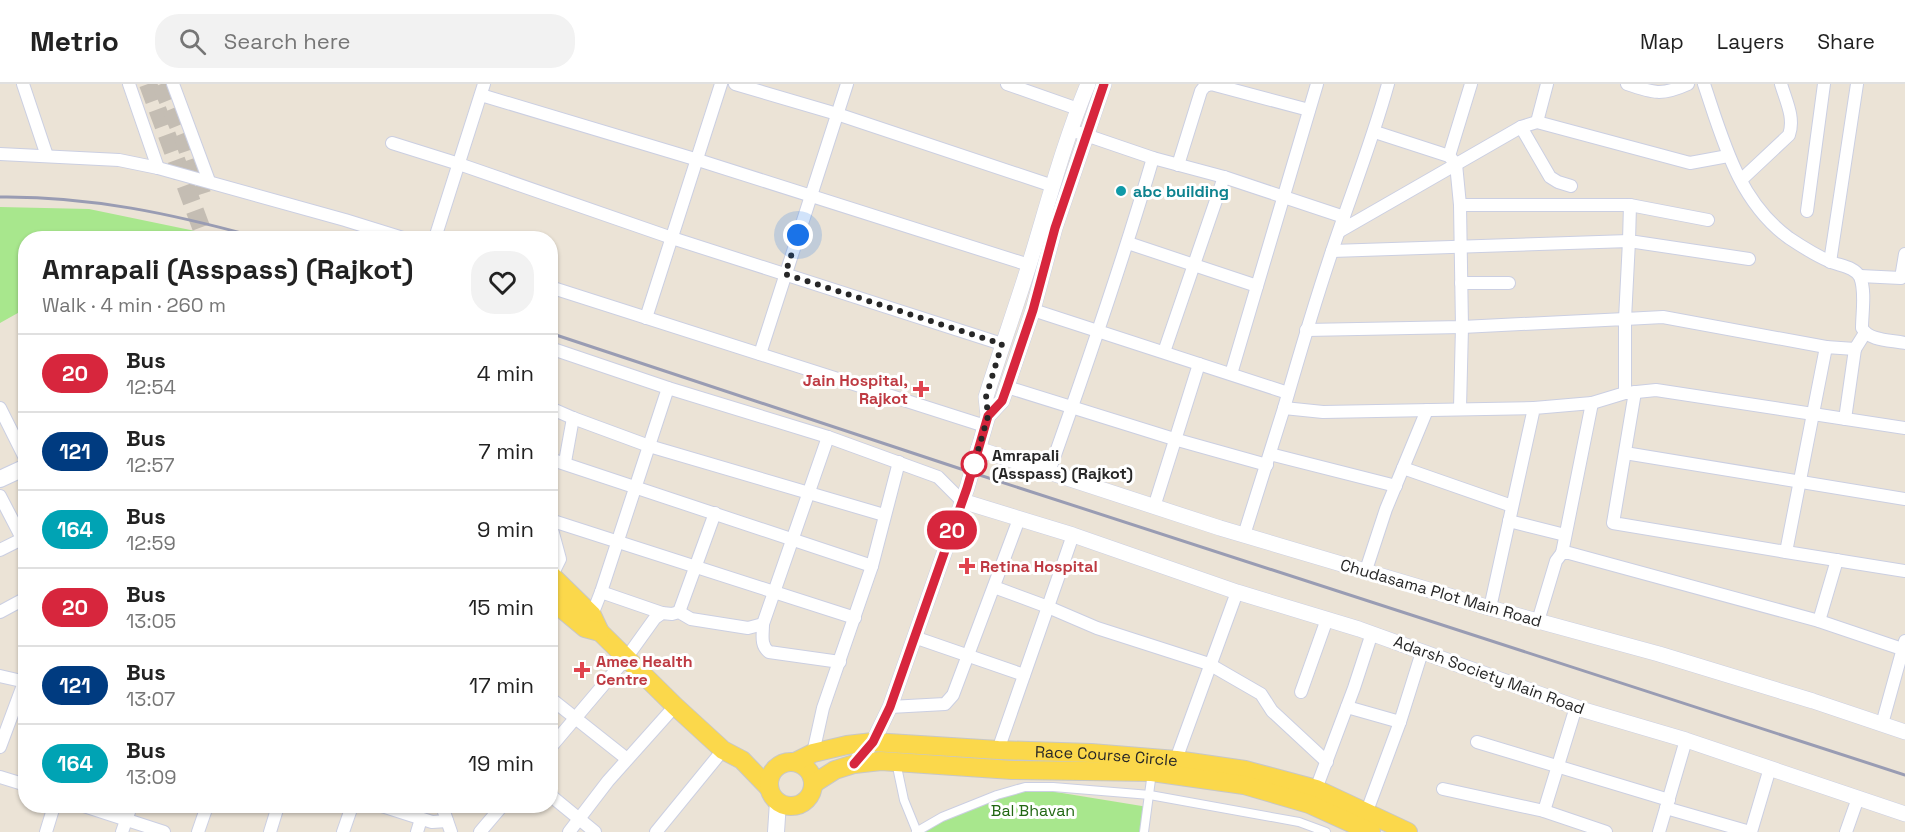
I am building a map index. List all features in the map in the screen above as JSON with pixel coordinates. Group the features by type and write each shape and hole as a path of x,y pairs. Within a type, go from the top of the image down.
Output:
{"main road":[{"path":"0,479 18,471"},
{"path":"558,582 592,615 600,632 723,750 742,760 773,795 792,806 803,803 811,794 812,775 806,767 789,762 742,760"},
{"path":"558,606 585,628 600,632"},
{"name":"Race Course Circle","path":"789,762 813,753 873,742 1092,753 1173,767 1244,785 1309,804 1371,832"},
{"name":"Race Course Circle","path":"813,784 835,770 854,764 881,761 1012,770 1152,772 1173,767 1245,770 1316,789 1408,832"},
{"path":"776,832 769,778 774,769 789,762"}],"street":[{"path":"22,84 47,156"},
{"path":"129,84 159,168"},
{"path":"173,84 209,181"},
{"path":"646,318 721,84"},
{"path":"735,84 837,114 1053,186"},
{"path":"760,354 847,84"},
{"path":"1007,84 1078,109"},
{"path":"987,421 986,397 1071,130 1088,84"},
{"path":"854,764 873,742 890,707 962,501 987,421 1002,401 1007,387 1033,310 1055,228 1104,84"},
{"path":"1178,165 1201,91 1205,86 1211,84 1249,89 1310,110"},
{"path":"1231,374 1317,84"},
{"path":"1244,535 1306,330 1375,132 1388,84"},
{"path":"1460,408 1462,327 1460,205 1452,160 1471,84"},
{"path":"1537,122 1547,84"},
{"path":"1627,84 1650,92 1661,93 1672,92 1688,84"},
{"path":"1704,84 1728,156 1749,197 1766,218 1789,238 1830,261 1852,269 1860,276 1863,290 1862,328 1865,333 1870,337 1905,343"},
{"path":"1741,180 1788,135 1791,119 1781,84"},
{"path":"1807,211 1824,84"},
{"path":"1830,261 1857,84"},
{"path":"437,231 482,89 1029,265"},
{"path":"1340,231 1452,160 1521,127 1537,122 1690,163 1728,156"},
{"path":"1521,127 1550,177 1571,186"},
{"path":"1071,130 1344,217"},
{"path":"1375,132 1452,160"},
{"path":"392,143 1002,344"},
{"path":"0,154 119,160 159,168 382,231"},
{"path":"1049,472 1099,332 1153,158"},
{"path":"1164,352 1224,177"},
{"path":"1460,205 1630,205 1708,220"},
{"path":"1630,205 1625,319 1630,393 1625,453 1613,523 1905,571"},
{"path":"1332,251 1629,241 1749,259"},
{"path":"1128,243 1257,286"},
{"path":"1860,276 1903,278 1905,254"},
{"path":"1461,284 1509,283"},
{"path":"558,290 760,354 987,421"},
{"path":"1033,310 1288,393"},
{"path":"1306,330 1462,327 1663,317 1827,347 1855,349"},
{"path":"1845,419 1855,349 1865,333"},
{"path":"1786,552 1827,347"},
{"path":"558,351 899,462 938,477 962,501"},
{"path":"1154,507 1198,364"},
{"path":"1007,387 1174,439 1396,486"},
{"path":"592,615 668,388"},
{"path":"1284,408 1323,412 1534,408 1592,403 1630,393 1656,390 1905,428"},
{"path":"1538,621 1556,561 1562,553 1592,403"},
{"path":"0,408 18,444"},
{"path":"1490,608 1534,408"},
{"path":"1366,570 1386,509 1427,410"},
{"path":"558,411 649,446 884,515"},
{"path":"565,462 573,418"},
{"path":"828,437 763,624 762,644 769,652 840,662"},
{"name":"Chudasama Plot Main Road","path":"978,449 1244,535 1490,608 1659,654 1905,732"},
{"path":"1625,453 1905,499"},
{"path":"558,461 872,566"},
{"path":"813,753 824,708 872,566 899,462"},
{"path":"1403,468 1512,506"},
{"path":"0,496 18,529"},
{"name":"Adarsh Society Main Road","path":"962,501 1073,535 1237,592 1372,633 1576,707 1686,740 1905,814"},
{"path":"679,612 715,513"},
{"path":"890,707 945,704 953,695 1019,519"},
{"path":"1509,521 1565,535"},
{"path":"558,523 855,618"},
{"path":"998,750 1073,535"},
{"path":"0,550 18,542"},
{"path":"1562,553 1585,557 1903,645 1882,724"},
{"path":"1819,621 1837,560"},
{"path":"994,587 1097,628 1209,664 1261,694 1272,711 1327,762"},
{"path":"601,592 662,613 679,612 691,619 748,628 763,624"},
{"path":"1173,767 1237,592"},
{"path":"0,612 18,602"},
{"path":"558,739 627,657 655,618 662,613"},
{"path":"1301,692 1327,619"},
{"path":"1316,789 1372,633"},
{"path":"914,637 1024,675"},
{"path":"1367,812 1400,722 1422,652"},
{"path":"0,676 18,679"},
{"path":"0,747 18,699"},
{"path":"558,704 627,759"},
{"path":"569,832 608,781 675,706"},
{"path":"1347,707 1400,722"},
{"path":"1544,811 1576,707"},
{"path":"1659,832 1686,740"},
{"path":"1477,742 1558,766 1750,832 1770,768"},
{"path":"656,832 723,750"},
{"path":"896,762 904,800 917,832 962,808 1024,787 1086,789 1150,795 1299,822 1326,832"},
{"path":"1144,832 1152,772"},
{"path":"0,777 18,783"},
{"path":"1443,789 1544,811 1606,832"},
{"path":"1846,832 1858,798"},
{"path":"558,802 595,832"},
{"path":"46,832 52,813"},
{"path":"98,813 124,826 164,832"},
{"path":"198,832 205,813"},
{"path":"270,832 276,813"},
{"path":"343,832 350,813"},
{"path":"404,813 449,826"},
{"path":"480,832 493,813"},
{"path":"417,832 422,819"}],"green space":[{"path":"0,207 89,209 195,231 18,231 18,313 0,323"},
{"name":"Bal Bhavan","path":"1025,787 1148,807 1145,832 917,832"}],"tunnel":[{"path":"148,84 202,231"},
{"path":"161,84 184,140 202,194"}],"railway":[{"path":"0,197 33,197 99,203 163,214 233,231"},
{"path":"558,336 961,469 1905,775"}],"bus line":[{"name":"20","path":"854,764 873,742 890,707 967,488 988,416 1002,401 1007,387 1033,310 1055,228 1104,84"}],"place":[{"name":"abc building","path":"1121,191"},
{"name":"Jain Hospital, Rajkot","path":"921,389"},
{"name":"Amrapali (Asspass) (Rajkot)","path":"974,464"},
{"name":"Retina Hospital","path":"967,566"},
{"name":"Amee Health Centre","path":"582,670"}],"route":[{"path":"798,235 785,274 1002,344 986,397 988,416 973,468 974,464"}]}
